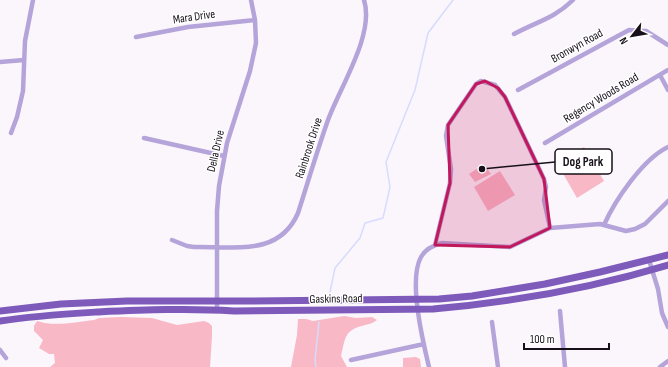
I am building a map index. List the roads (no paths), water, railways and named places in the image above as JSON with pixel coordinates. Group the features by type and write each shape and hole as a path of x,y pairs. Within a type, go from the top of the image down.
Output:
{"main road":[{"name":"Gaskins Road","path":"0,311 61,304 97,302 251,302 417,299 466,296 502,292 580,277 668,255"},
{"name":"Gaskins Road","path":"0,321 55,315 152,309 289,311 439,308 530,298 582,288 668,265"}],"street":[{"path":"11,133 19,110 23,91 25,40 33,0"},
{"name":"Della Drive","path":"217,310 218,194 224,156 253,58 256,43 255,20 251,0"},
{"name":"Rainbrook Drive","path":"172,240 187,246 248,247 268,244 278,239 288,231 295,220 327,122 353,62 365,28 367,15 364,0"},
{"path":"514,34 531,24 561,12 573,0"},
{"name":"Mara Drive","path":"136,37 188,27 255,20"},
{"name":"Bronwyn Road","path":"518,90 629,30 646,31 668,44"},
{"path":"0,62 24,60"},
{"name":"Regency Woods Road","path":"545,143 668,70"},
{"path":"660,75 668,90"},
{"path":"435,245 450,183 451,169 446,136 448,125 476,84 481,81 495,85 505,97 544,179 546,187 544,200 550,228"},
{"path":"144,138 224,156"},
{"path":"604,225 610,211 634,178 657,153 668,147"},
{"path":"429,367 417,309 417,270 421,257 435,245 442,243 510,247 550,228 604,225 622,231 635,229 649,220 653,214 668,201"},
{"path":"649,260 658,289 662,313 668,327"},
{"path":"560,311 566,367"},
{"path":"492,322 498,367"},
{"path":"351,360 424,344"},
{"path":"0,350 6,358"},
{"path":"660,367 668,361"}],"waterway":[{"path":"330,292 335,268 360,238 365,223 383,218 390,187 386,162 415,90 428,33 453,0"},
{"path":"316,367 315,360 319,322"}],"place":[{"name":"Dog Park","path":"482,169"}]}
